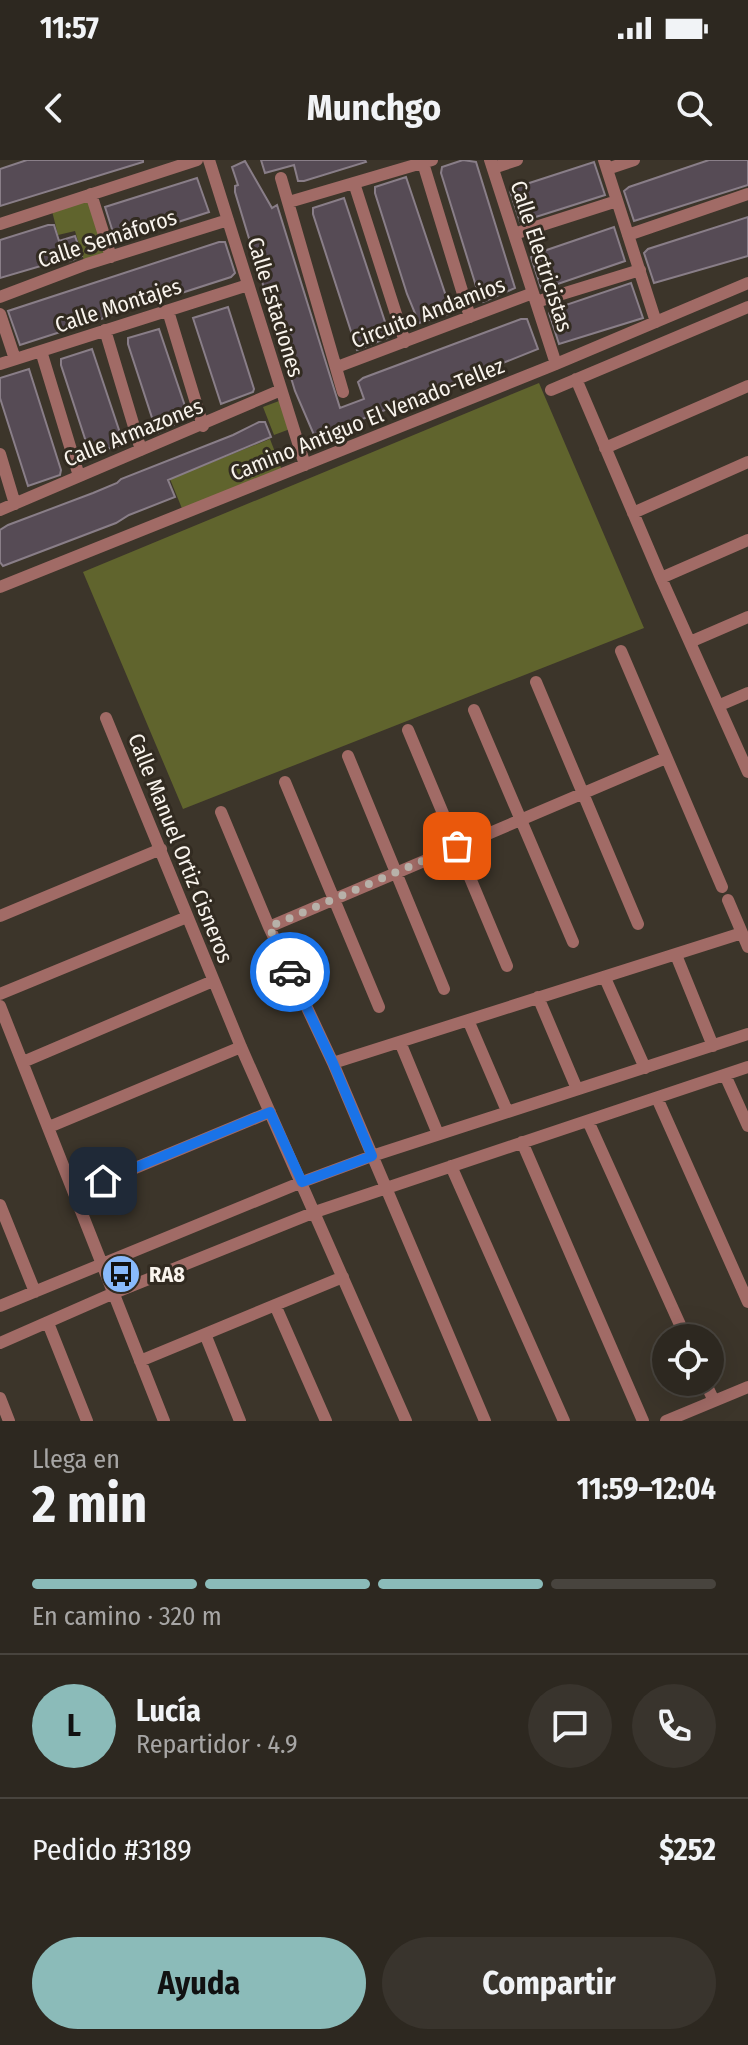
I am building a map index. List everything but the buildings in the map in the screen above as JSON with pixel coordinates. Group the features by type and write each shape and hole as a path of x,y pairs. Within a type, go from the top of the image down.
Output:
{"street":[{"path":"0,224 197,160"},
{"name":"Calle Estaciones","path":"209,160 305,465"},
{"path":"491,164 517,160"},
{"path":"634,160 606,164 656,322"},
{"path":"289,202 427,162 470,317"},
{"name":"Calle Electricistas","path":"491,164 556,364"},
{"name":"Circuito Andamios","path":"281,178 343,392"},
{"path":"354,183 405,342"},
{"path":"91,194 111,257"},
{"path":"628,235 748,194"},
{"path":"514,234 617,201"},
{"name":"Calle Semáforos","path":"0,297 228,220"},
{"name":"Circuito Andamios","path":"337,367 470,317 640,270"},
{"name":"Camino Antiguo El Venado-Tellez","path":"0,587 556,364 748,283"},
{"name":"Calle Montajes","path":"0,364 248,285"},
{"path":"551,390 748,307"},
{"path":"168,311 203,426"},
{"path":"0,314 15,359"},
{"path":"105,330 141,450"},
{"path":"41,351 79,476"},
{"path":"576,379 748,771"},
{"path":"605,448 748,386"},
{"name":"Calle Armazones","path":"0,510 203,426 281,390"},
{"path":"0,454 15,504"},
{"path":"633,513 748,462"},
{"path":"661,578 748,540"},
{"path":"690,642 748,617"},
{"path":"621,651 722,887"},
{"path":"536,682 638,924"},
{"path":"720,705 748,693"},
{"path":"474,710 573,942"},
{"name":"Calle Manuel Ortiz Cisneros","path":"106,718 241,1047 406,1421"},
{"path":"408,730 507,966"},
{"path":"348,756 444,989"},
{"path":"269,927 666,758"},
{"path":"285,782 379,1007"},
{"path":"221,812 269,927 333,1063 485,1421"},
{"path":"0,916 161,849"},
{"path":"728,900 748,947"},
{"path":"0,994 187,917"},
{"path":"333,1063 742,933"},
{"path":"676,955 713,1046"},
{"path":"605,978 645,1068"},
{"path":"23,1062 213,981"},
{"path":"538,997 577,1089"},
{"path":"0,1006 164,1421"},
{"path":"468,1020 507,1111"},
{"path":"0,1306 372,1156 748,1034"},
{"path":"400,1042 438,1134"},
{"path":"49,1127 241,1047"},
{"path":"0,1343 315,1212 748,1067"},
{"path":"725,1075 748,1126"},
{"path":"657,1098 748,1302"},
{"path":"75,1193 270,1112"},
{"path":"588,1121 680,1324"},
{"path":"522,1142 643,1421"},
{"path":"451,1166 564,1421"},
{"path":"0,1205 35,1292"},
{"path":"140,1361 343,1277"},
{"path":"275,1305 326,1421"},
{"path":"48,1323 87,1421"},
{"path":"205,1334 240,1421"},
{"path":"666,1421 748,1387"},
{"path":"712,1396 714,1401"},
{"path":"0,1398 9,1421"}],"green space":[{"path":"91,197 107,256 85,264 75,231 58,235 52,211"},
{"path":"539,383 644,628 183,809 83,572"},
{"path":"279,401 290,429 274,435 263,407"},
{"path":"270,439 283,473 183,511 170,479"}],"way so far":[{"path":"290,972 269,927 457,846"}],"place":[{"name":"RA8","path":"121,1274"}],"route":[{"path":"103,1181 270,1112 302,1182 372,1156 290,972"}]}
